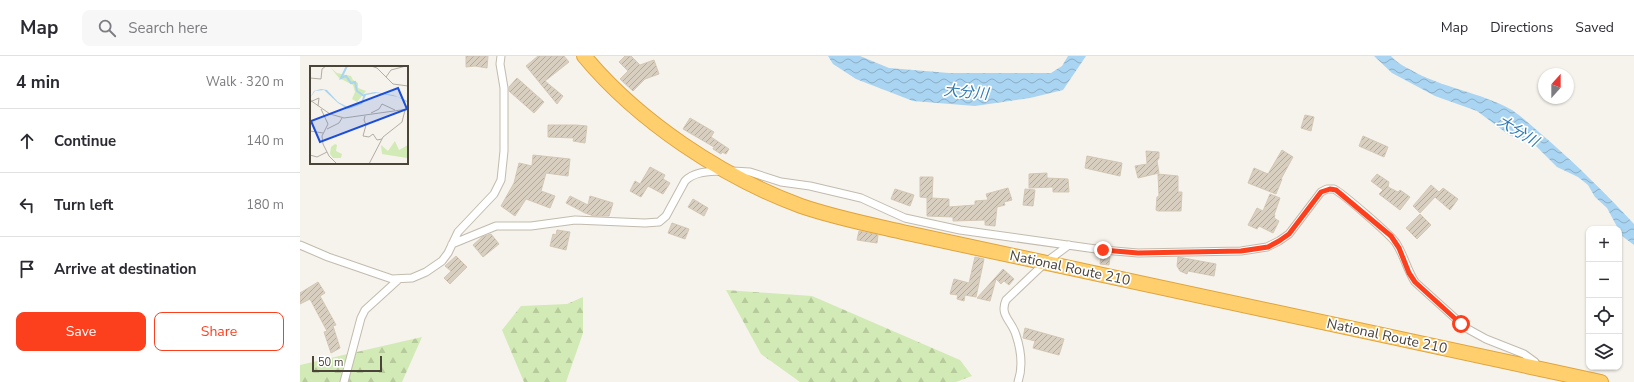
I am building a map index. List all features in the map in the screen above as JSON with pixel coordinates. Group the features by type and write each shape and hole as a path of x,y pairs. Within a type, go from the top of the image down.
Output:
{"highway":[{"name":"National Route 210","path":"584,56 610,84 644,114 689,148 726,171 767,192 819,212 895,230 1601,382"}],"street":[{"path":"300,245 328,257 384,277 398,280 412,278 433,268 442,261 458,232 494,194 501,180 504,152 504,88 500,64 501,56"},
{"path":"452,244 496,226 531,226 575,220 645,223 659,222 666,216 685,181 689,177 704,172 750,172 781,182 810,186 861,198 905,218 960,230 1138,253 1241,251 1268,247 1284,238 1296,227 1321,192 1327,189 1334,189 1391,236 1399,248 1409,273 1415,282 1461,324 1486,339 1528,356 1535,362 1535,368"},
{"path":"1018,382 1020,366 1019,347 1015,332 1005,317 1003,307 1006,300 1046,262 1069,245"},
{"path":"344,382 361,318 365,310 398,280"}],"green space":[{"path":"726,290 812,296 960,360 972,376 956,382 800,382 761,354"},
{"path":"583,297 583,333 566,382 524,382 502,330 521,306 567,304"},
{"path":"422,337 402,382 300,382 300,365"}],"water":[{"name":"大分川","path":"828,56 860,56 889,68 949,73 1051,73 1062,66 1068,56 1086,56 1063,90 1030,98 975,106 913,101 856,79 833,64"},
{"name":"大分川","path":"1374,56 1391,56 1402,65 1423,76 1500,104 1517,113 1581,170 1634,224 1634,245 1622,236 1622,226 1617,226 1607,208 1595,197 1588,185 1578,177 1557,167 1533,143 1509,135 1477,111 1435,96 1392,73"}],"building":[{"path":"466,56 488,56 487,68 475,66 466,67"},
{"path":"538,56 564,56 569,62 545,81 563,96 557,104 526,66"},
{"path":"625,56 631,56 640,65 654,60 659,74 645,79 633,91 620,79 628,71 619,62"},
{"path":"517,78 544,102 534,113 509,91 509,87"},
{"path":"1305,115 1314,117 1311,131 1301,128"},
{"path":"690,118 714,132 711,137 729,149 726,154 722,152 721,154 713,149 714,147 683,129"},
{"path":"548,125 587,126 585,143 573,141 574,138 548,137"},
{"path":"1363,136 1388,147 1384,157 1359,146"},
{"path":"1282,150 1293,157 1281,179 1276,194 1248,183 1254,168 1268,174"},
{"path":"1146,151 1159,152 1159,158 1157,161 1159,173 1138,178 1135,166 1147,164"},
{"path":"533,155 570,159 568,176 546,173 541,191 555,196 550,208 526,199 515,216 501,206 514,183 519,163 532,166"},
{"path":"1087,156 1122,163 1120,176 1085,168"},
{"path":"650,167 665,175 663,179 670,183 663,194 648,186 641,197 630,191 635,181 640,184"},
{"path":"1047,173 1047,178 1068,179 1069,192 1053,192 1053,187 1029,188 1029,174"},
{"path":"1158,174 1178,176 1178,192 1182,192 1181,211 1156,210 1157,197 1159,196"},
{"path":"1377,174 1389,182 1388,187 1398,192 1400,190 1410,197 1400,210 1379,194 1383,190 1371,181"},
{"path":"920,177 933,177 932,198 949,199 949,207 975,205 975,201 988,200 986,194 1008,188 1012,200 1004,202 1005,205 997,207 995,226 985,225 985,220 953,221 953,217 927,216 927,198 929,198 920,197"},
{"path":"1431,185 1439,192 1443,188 1458,199 1450,210 1435,197 1420,213 1413,206"},
{"path":"895,189 914,195 910,206 891,199"},
{"path":"1025,189 1035,190 1033,206 1023,205"},
{"path":"1270,194 1280,198 1274,215 1274,218 1279,221 1273,233 1259,226 1257,229 1248,225 1257,208 1263,211"},
{"path":"570,196 588,205 590,196 613,203 609,216 594,216 585,213 566,203"},
{"path":"693,199 708,208 704,216 688,207"},
{"path":"1420,214 1431,225 1417,239 1406,228"},
{"path":"672,223 689,229 685,239 668,233"},
{"path":"557,230 570,232 566,250 550,246 553,234 556,235"},
{"path":"859,231 878,235 877,243 857,240"},
{"path":"491,234 499,244 483,257 473,245 482,237"},
{"path":"1101,255 1110,256 1109,265 1100,264"},
{"path":"456,256 467,267 450,284 444,278 451,271 445,266"},
{"path":"975,257 984,259 976,297 965,295 964,301 957,299 958,295 950,294 954,279 969,283"},
{"path":"1178,257 1216,264 1214,276 1188,271 1187,274 1180,271 1177,266"},
{"path":"1003,269 1014,279 1009,285 1004,281 1001,284 996,279 990,301 977,298"},
{"path":"318,282 325,293 320,296 336,325 333,326 340,348 331,353 324,332 327,331 310,299 300,304 300,293"},
{"path":"1025,328 1064,339 1059,355 1033,348 1035,341 1023,338"}],"route":[{"path":"1103,250 1138,253 1175,251 1241,251 1268,247 1284,238 1296,227 1321,192 1327,189 1336,190 1391,236 1402,254 1409,273 1418,286 1461,324"}]}
